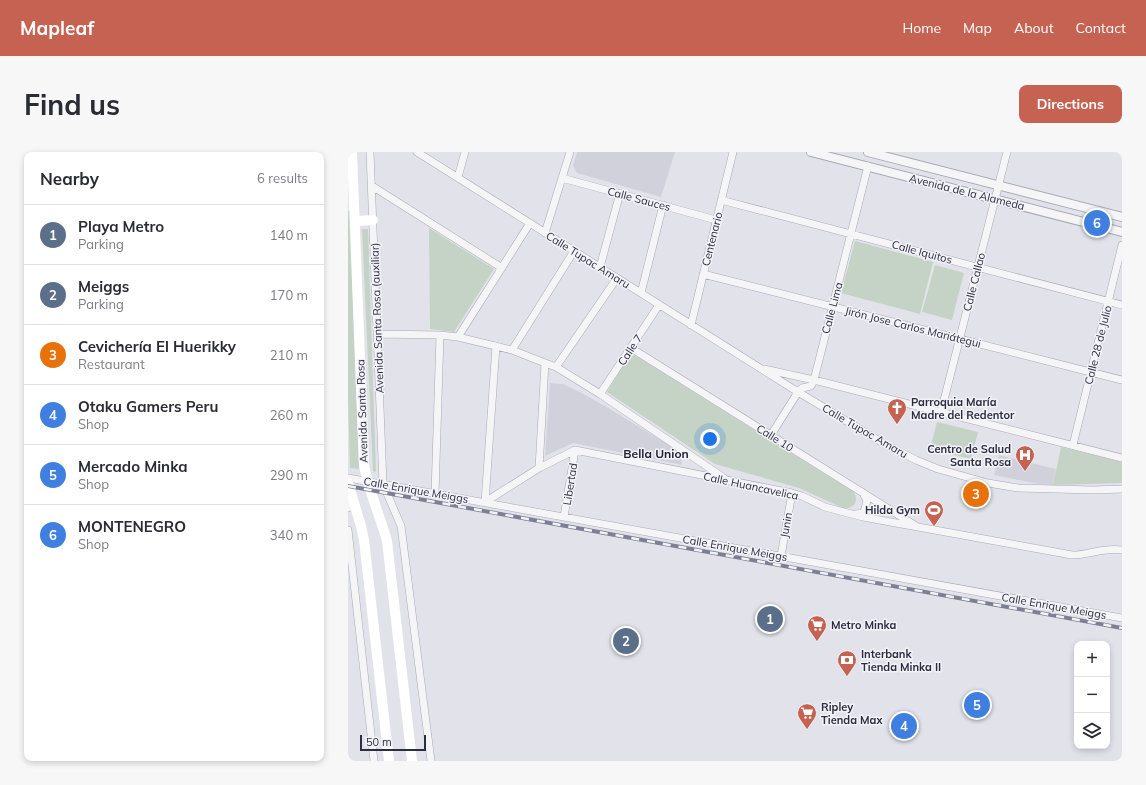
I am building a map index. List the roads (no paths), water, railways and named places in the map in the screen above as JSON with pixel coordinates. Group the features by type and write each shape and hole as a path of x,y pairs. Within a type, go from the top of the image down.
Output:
{"main road":[{"name":"Avenida Santa Rosa","path":"352,152 362,448 367,481 387,541 412,761"},
{"path":"355,221 373,220"},
{"path":"348,482 364,540 389,761"}],"street":[{"name":"Avenida Santa Rosa (auxiliar)","path":"370,152 383,484"},
{"name":"Calle Tupac Amaru","path":"417,152 758,368 888,446 916,460 938,469 988,483 1018,488 1093,490 1122,489"},
{"path":"458,177 465,152"},
{"path":"545,233 570,152"},
{"name":"Centenario","path":"691,325 733,152"},
{"name":"Avenida de la Alameda","path":"811,152 1122,232"},
{"name":"Avenida de la Alameda","path":"868,152 1122,217"},
{"name":"Calle Callao","path":"941,412 1007,152"},
{"name":"Calle Lima","path":"814,380 868,166"},
{"name":"Calle Sauces","path":"562,178 716,220"},
{"path":"372,186 502,268"},
{"path":"600,267 620,194"},
{"name":"Calle Iquitos","path":"721,200 1122,305"},
{"path":"641,293 663,205"},
{"path":"458,337 530,223"},
{"name":"Calle 28 de Julio","path":"1072,445 1109,302 1122,245"},
{"path":"512,350 574,251"},
{"name":"Jirón Jose Carlos Mariátegui","path":"703,274 1122,380"},
{"path":"556,367 616,278"},
{"name":"Calle 7","path":"600,394 660,305"},
{"path":"378,334 440,335 458,337 512,350 556,367 600,394 728,480"},
{"path":"435,494 440,335"},
{"path":"485,502 496,346"},
{"name":"Calle 10","path":"631,348 919,528"},
{"path":"539,468 545,363"},
{"name":"Calle Tupac Amaru","path":"758,368 814,380 1122,458"},
{"path":"771,435 798,392 802,388 811,386 814,380"},
{"path":"485,502 539,468 575,450"},
{"name":"Calle Huancavelica","path":"575,450 792,493 825,507 919,528 1072,555 1082,555 1103,549 1122,550"},
{"name":"Libertad","path":"564,517 575,450"},
{"name":"Calle Enrique Meiggs","path":"348,482 367,481 1122,618"},
{"path":"348,482 348,508"},
{"path":"383,484 401,526 431,761"},
{"path":"854,514 862,513 865,509 867,500 861,491"},
{"name":"Junin","path":"781,556 792,493"},
{"path":"348,530 374,761"}],"railway":[{"path":"348,486 1122,628"}],"place":[{"name":"MONTENEGRO","path":"1097,223"},
{"name":"Parroquia María Madre del Redentor","path":"897,425"},
{"name":"Centro de Salud Santa Rosa","path":"1025,472"},
{"name":"Cevichería El Huerikky","path":"976,494"},
{"name":"Hilda Gym","path":"934,527"},
{"name":"Playa Metro","path":"770,619"},
{"name":"Meiggs","path":"626,641"},
{"name":"Metro Minka","path":"817,642"},
{"name":"Interbank Tienda Minka II","path":"847,677"},
{"name":"Mercado Minka","path":"977,705"},
{"name":"Otaku Gamers Peru","path":"904,726"},
{"name":"Ripley Tienda Max","path":"807,730"}],"district":[{"name":"Bella Union","path":"656,453"}]}
